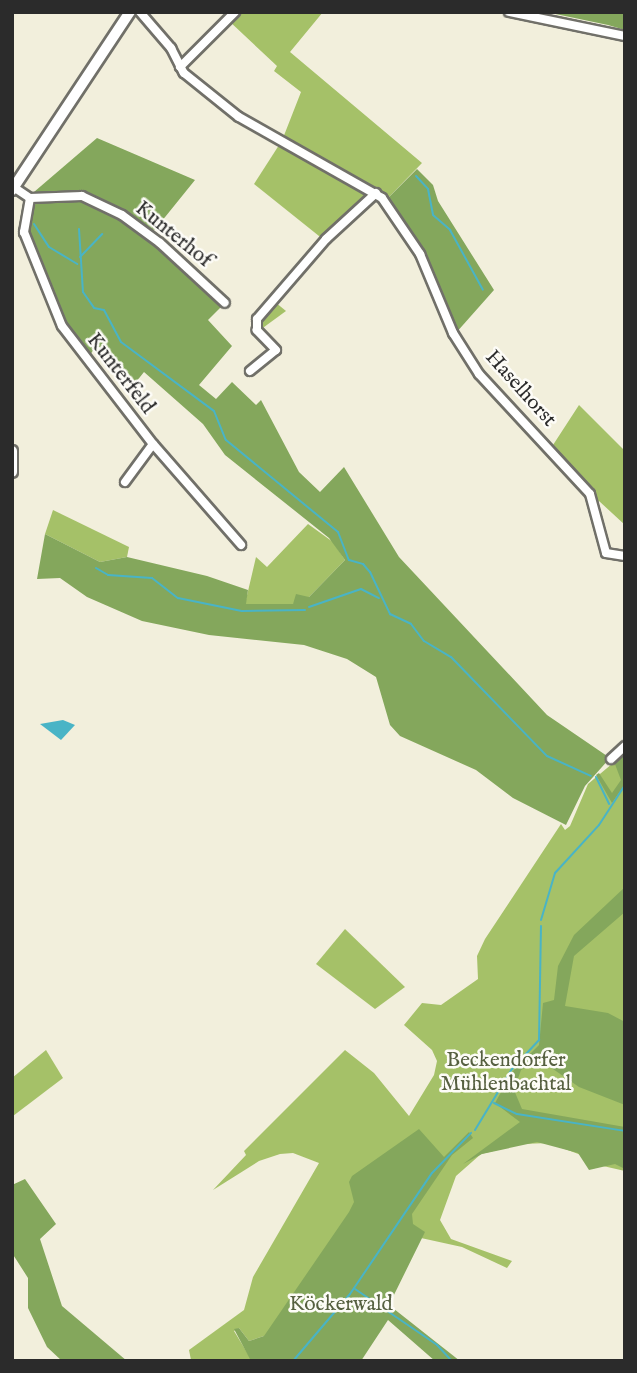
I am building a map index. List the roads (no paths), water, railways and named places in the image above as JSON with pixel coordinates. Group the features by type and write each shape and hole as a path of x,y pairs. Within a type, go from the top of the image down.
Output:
{"main road":[{"path":"13,188 130,12"},
{"path":"12,451 12,472"}],"street":[{"name":"Haselhorst","path":"140,12 171,48 180,67 239,117 376,193 420,254 444,314 479,374 590,494 606,553 625,556"},
{"path":"180,67 235,12"},
{"path":"509,12 625,36"},
{"path":"13,188 30,198"},
{"path":"250,371 276,350 255,327 257,319 326,239 376,193"},
{"name":"Kunterhof","path":"30,198 74,194 122,215 225,303"},
{"name":"Kunterfeld","path":"30,198 24,232 54,310 86,361 153,444 241,545"},
{"path":"125,482 153,444"},
{"path":"611,759 625,746"}],"water":[{"path":"63,720 75,725 61,740 40,724"}],"waterway":[{"path":"416,176 428,189 433,215 450,230 483,290"},
{"path":"34,224 49,247 77,264"},
{"path":"79,229 83,292 94,308 104,310 121,342 214,411 226,440 338,532 349,560 363,564 370,572 390,614 411,624 424,641 451,657 547,756 591,776"},
{"path":"80,257 102,234"},
{"path":"96,568 108,575 152,578 178,598 242,611 305,610"},
{"path":"309,607 361,589 379,598"},
{"path":"596,777 609,804"},
{"path":"541,920 555,873 599,825 625,785"},
{"path":"475,1130 512,1069 539,1040 541,926"},
{"path":"494,1103 517,1114 625,1131"},
{"path":"293,1361 350,1294 432,1173 471,1133"},
{"path":"355,1289 437,1345 452,1361"}],"park label":[{"name":"Beckendorfer Mühlenbachtal","path":"506,1073"},
{"name":"Köckerwald","path":"341,1305"}]}
